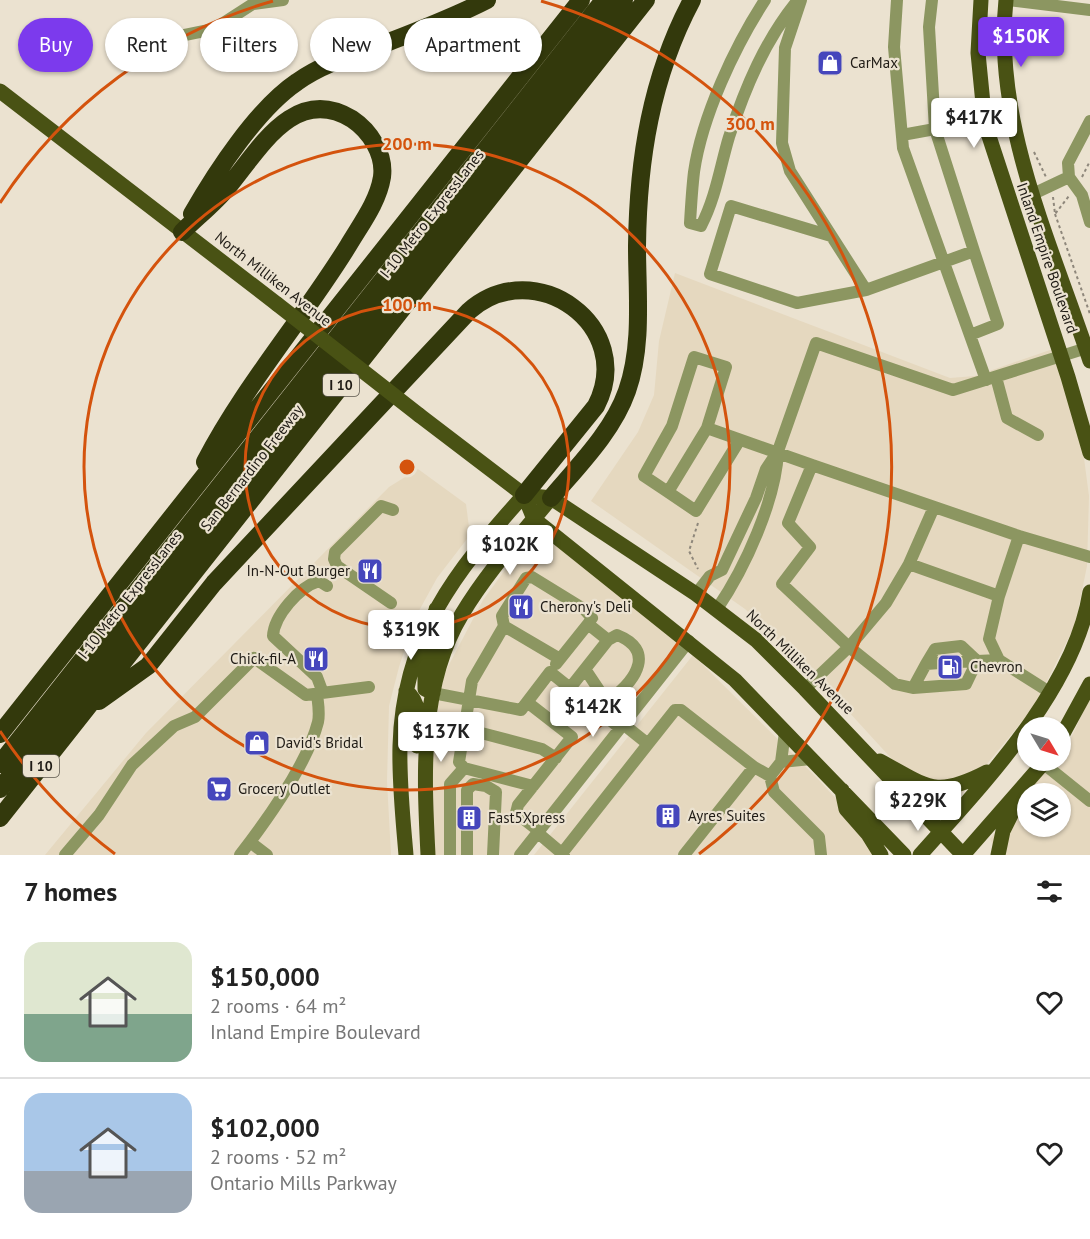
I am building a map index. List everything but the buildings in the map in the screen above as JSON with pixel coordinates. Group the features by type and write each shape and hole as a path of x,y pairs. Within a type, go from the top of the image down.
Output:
{"highway":[{"path":"182,232 212,179 267,110 297,82 319,69 449,19 487,0"},
{"path":"0,734 581,0"},
{"name":"I-10 Metro ExpressLanes","path":"0,764 604,0"},
{"name":"I-10 Metro ExpressLanes","path":"0,789 624,0"},
{"name":"San Bernardino Freeway","path":"0,818 646,0"},
{"path":"551,498 614,419 630,382 636,354 638,204 644,143 664,68 692,0"},
{"path":"182,232 226,190 282,122 297,113 320,110 342,114 367,132 380,155 382,178 373,204 333,270 227,420 186,500"},
{"path":"83,713 148,666 214,583 469,311 496,294 525,290 552,295 582,315 599,339 605,373 603,393 596,406 524,495"}],"main road":[{"name":"Inland Empire Boulevard","path":"981,0 978,53 985,124 1062,357 1090,453"},
{"name":"Inland Empire Boulevard","path":"1007,0 1004,64 1013,129 1089,352"},
{"name":"North Milliken Avenue","path":"2,90 182,232 524,495 551,498 696,594 756,640 963,855"},
{"path":"406,855 400,747 411,667 436,606 472,554 524,495 534,519 735,680 904,855"},
{"path":"428,855 425,761 434,693 448,643 462,613 551,498"},
{"path":"920,855 992,770 1051,693 1078,637 1090,592"},
{"path":"434,693 425,689 423,681 437,637 436,606"},
{"path":"1071,719 1090,684"},
{"path":"406,692 416,703 419,718 415,769 417,783 425,794"},
{"path":"867,754 922,784 944,789 961,786 992,770"},
{"path":"963,855 1038,771"},
{"path":"998,855 1003,831 1029,782"},
{"path":"842,790 846,809 868,834 881,855"}],"street":[{"path":"188,34 214,29 253,2 283,0"},
{"path":"765,0 745,31 716,96 694,170 690,223 702,226 712,205 729,138 752,73 787,13 799,0"},
{"path":"799,0 785,48 782,143 790,171 866,290"},
{"path":"897,0 894,47 903,148 970,335 1007,418 1038,435"},
{"path":"932,0 929,27 935,129 999,324 970,335"},
{"path":"1007,0 1090,10"},
{"path":"1090,121 1068,163 1082,195 1090,222"},
{"path":"902,135 935,129"},
{"path":"1034,194 1049,186 1075,178"},
{"path":"831,236 731,206 710,274 797,303 866,290 974,251"},
{"path":"696,594 710,576 722,570 756,498 766,469 778,451 816,343 953,390 1062,357 1089,352"},
{"path":"668,492 707,428 726,367 694,357 672,426 644,476 696,511 739,441"},
{"path":"707,428 739,441 778,451 812,465 1019,536 1090,557"},
{"path":"717,609 731,589 763,515 777,471 778,451"},
{"path":"812,465 788,523 810,547 782,584 849,647 895,684 913,688 966,684 977,661"},
{"path":"391,603 337,566 334,559 335,552 381,506 393,510"},
{"path":"805,689 849,647 886,603 909,564 934,507"},
{"path":"1019,536 999,596 989,639 999,660 1051,693"},
{"path":"909,564 999,596"},
{"path":"434,693 471,701 521,710 592,618 584,609 532,577 526,578 502,616 504,626 472,681 471,701 459,762 464,768 533,786"},
{"path":"240,855 284,793 318,722 320,694 317,677 273,636 273,624 309,584 319,581 327,586"},
{"path":"588,624 608,640"},
{"path":"504,626 560,659"},
{"path":"570,688 585,669 608,640 617,635 638,649 641,660 639,667 618,694 612,698 603,696 585,669"},
{"path":"521,855 689,641"},
{"path":"913,688 935,649 961,646 977,661"},
{"path":"65,855 99,815 132,765 174,726 195,717 254,658 306,695 369,687"},
{"path":"959,662 999,660"},
{"path":"926,664 940,663"},
{"path":"550,672 648,744"},
{"path":"516,813 518,805 572,737 527,702"},
{"path":"495,813 516,813 563,854 675,710 681,710 754,767 770,776 774,792 819,837 821,855"},
{"path":"466,729 542,749 556,758"},
{"path":"770,776 781,762 784,732"},
{"path":"781,762 811,759"},
{"path":"684,855 754,767"},
{"path":"450,855 450,784 464,768"},
{"path":"1055,771 1090,801"},
{"path":"467,855 466,790 473,784 486,786 496,792 493,855"},
{"path":"250,842 267,855"}],"path":[{"path":"1018,38 1023,19"},
{"path":"1032,149 1049,186 1055,214 1090,314"},
{"path":"1075,178 1090,161"},
{"path":"1055,214 1069,196"},
{"path":"698,569 689,551 694,530 703,514"},
{"path":"940,809 944,803 945,794"},
{"path":"944,803 950,809"}],"shaded area":[{"path":"675,273 950,378 975,376 1053,349 1080,428 1089,496 1087,566 1075,625 1034,707 1026,717 1017,717 1017,728 944,816 826,687 745,609 591,501 638,432 654,395 659,341"},
{"path":"418,469 466,504 470,535 437,578 415,618 389,706 387,781 391,855 45,855 146,733 389,487"},
{"path":"535,529 682,643 514,855 433,855 432,752 442,678 483,600"},
{"path":"693,655 816,777 888,855 534,855"},
{"path":"1090,697 1090,855 998,855 990,839 1017,806 1017,837 1071,837 1071,783 1035,783 1045,771 1071,771 1071,738"}],"place":[{"name":"CarMax","path":"830,63"},
{"name":"In-N-Out Burger","path":"370,571"},
{"name":"Cherony's Deli","path":"521,607"},
{"name":"Chick-fil-A","path":"316,659"},
{"name":"Chevron","path":"950,667"},
{"name":"David's Bridal","path":"257,743"},
{"name":"Grocery Outlet","path":"219,789"},
{"name":"Ayres Suites","path":"668,816"},
{"name":"Fast5Xpress","path":"469,818"}]}
